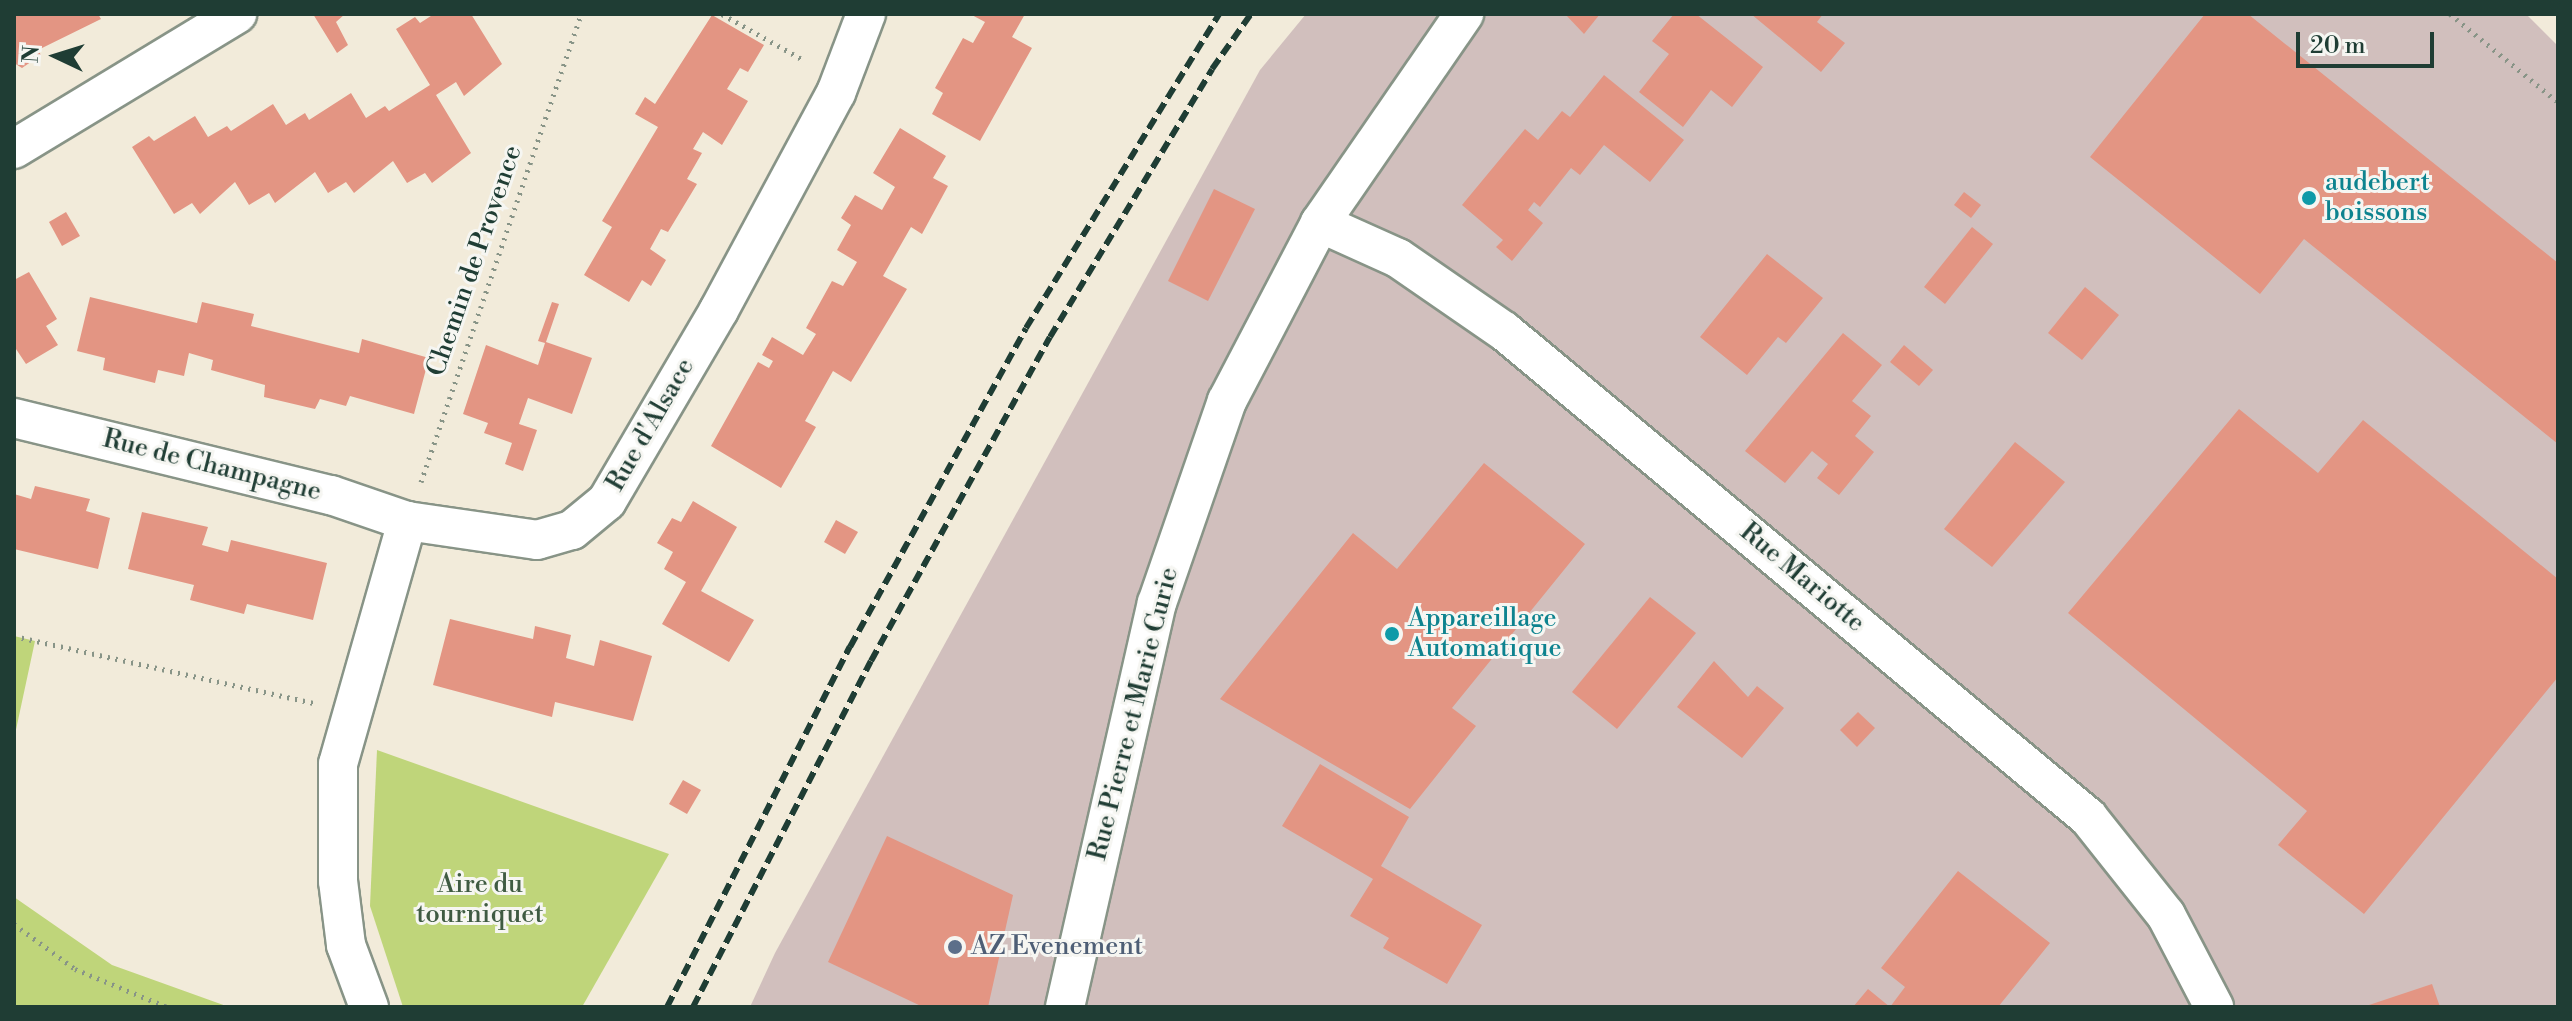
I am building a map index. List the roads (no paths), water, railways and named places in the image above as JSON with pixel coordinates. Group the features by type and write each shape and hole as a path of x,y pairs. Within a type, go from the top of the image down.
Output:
{"street":[{"path":"14,149 237,14"},
{"name":"Rue d'Alsace","path":"407,521 537,540 572,530 607,501 719,310 840,81 866,14"},
{"name":"Rue Pierre et Marie Curie","path":"1065,1007 1157,603 1227,401 1320,223 1464,14"},
{"name":"Rue Mariotte","path":"1320,223 1398,258 1504,331 2088,817 2166,915 2214,1007"},
{"name":"Rue de Champagne","path":"14,418 331,495 407,521"},
{"path":"369,1007 346,945 335,825 338,764 407,521"}],"railway":[{"path":"667,1007 850,647 1026,328 1219,14"},
{"path":"693,1007 871,661 1050,337 1212,69 1251,14"}],"place":[{"name":"audebert boissons","path":"2309,198"},
{"name":"Appareillage Automatique","path":"1392,634"},
{"name":"AZ Evenement","path":"955,947"}],"park label":[{"name":"Aire du tourniquet","path":"480,900"}]}
